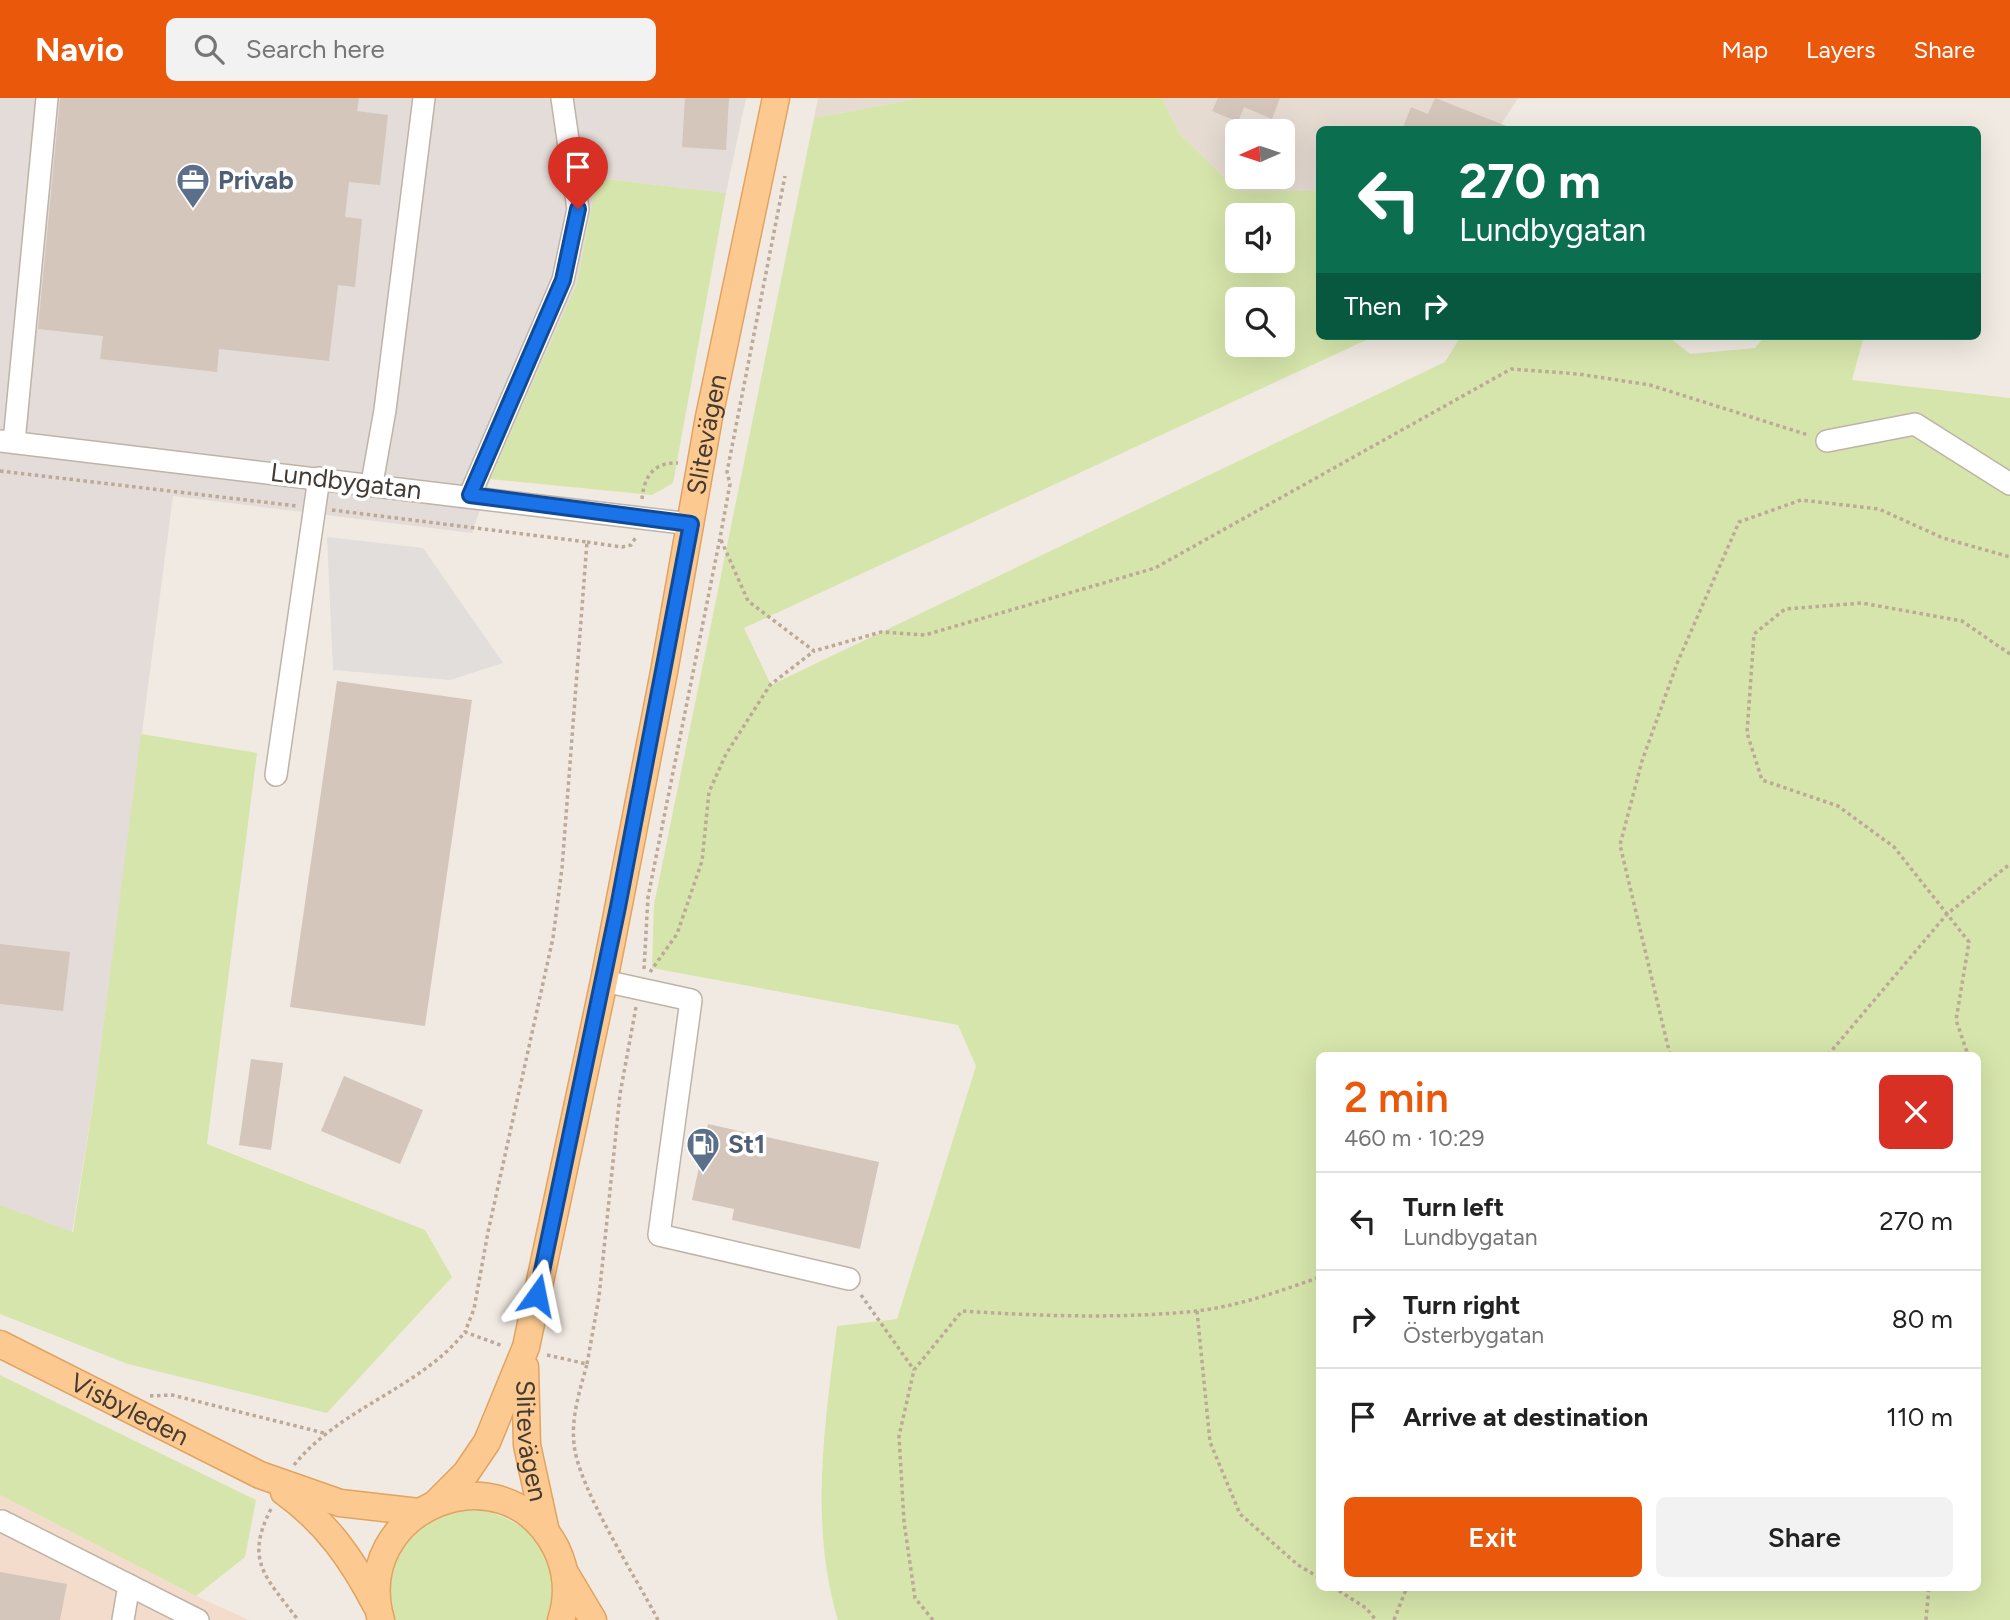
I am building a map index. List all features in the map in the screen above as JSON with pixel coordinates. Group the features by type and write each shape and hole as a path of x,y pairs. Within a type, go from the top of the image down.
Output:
{"main road":[{"name":"Slitevägen","path":"380,1615 377,1579 386,1550 403,1525 466,1473 487,1442 525,1350 604,981 722,351 776,98"},
{"name":"Visbyleden","path":"0,1344 260,1475 340,1503 427,1507 466,1496 496,1499 524,1512 547,1533"},
{"name":"Slitevägen","path":"525,1350 527,1445 547,1533"},
{"name":"Visbyleden","path":"260,1475 303,1506 331,1532 351,1560 380,1615"},
{"path":"547,1533 564,1571 593,1620"},
{"path":"561,1620 566,1592 564,1571"}],"street":[{"path":"7,441 47,98"},
{"path":"372,483 390,371 424,98"},
{"path":"470,495 563,280 578,209 562,98"},
{"path":"1827,441 1915,424 2010,484"},
{"name":"Lundbygatan","path":"7,441 372,483 691,524"},
{"path":"276,775 318,478"},
{"path":"604,981 691,1000 659,1236 849,1279"},
{"path":"2,1521 198,1620"},
{"path":"123,1620 129,1585"}],"path":[{"path":"658,1620 585,1483 575,1455 576,1403 599,1297 620,1094 646,963 648,897 720,538 730,484 727,472 786,169"},
{"path":"640,987 677,934 702,861 709,792 726,754 771,685 814,652 881,632 925,635 1155,568 1511,369 1578,374 1650,385 1827,441"},
{"path":"0,471 587,542 564,843 553,938 488,1232 476,1301 466,1332 436,1364 324,1433 291,1469"},
{"path":"1669,1052 1620,845 1642,761 1678,661 1739,522 1801,500 1879,509 1943,538 2010,557"},
{"path":"720,538 748,601 814,652"},
{"path":"1967,1052 1956,1020 1969,942 1894,847 1838,806 1762,780 1747,733 1754,634 1785,609 1861,603 1962,621 2010,654"},
{"path":"1831,1052 1947,914 2010,864"},
{"path":"933,1620 915,1598 904,1522 899,1436 914,1370 962,1311 1055,1317 1197,1311 1263,1297 1316,1278"},
{"path":"849,1279 914,1370"},
{"path":"1197,1311 1210,1442 1240,1514 1298,1564 1316,1575"},
{"path":"466,1332 525,1350 586,1364"},
{"path":"132,1409 149,1396 159,1393 324,1433"},
{"path":"271,1509 257,1540 258,1559 298,1620"},
{"path":"1339,1591 1366,1608 1376,1620"},
{"path":"1394,1620 1405,1591"},
{"path":"1926,1620 1929,1591"}],"shaded area":[{"path":"0,98 746,98 726,193 597,178 577,283 490,479 472,533 173,496 95,1091 72,1232 0,1205"},
{"path":"818,98 921,98 814,118"},
{"path":"1162,98 1518,98 1500,126 1316,126 1316,191 1236,189 1295,189 1295,119 1225,119 1225,178 1179,133"},
{"path":"327,537 423,548 503,663 450,680 333,670"},
{"path":"0,1495 196,1596 249,1620 0,1620"}],"green space":[{"path":"921,98 1162,98 1179,133 1225,178 1225,189 1316,191 1316,340 1366,340 744,628 771,685 1445,362 1459,340 1673,340 1690,354 1755,348 1762,340 1863,340 1852,380 2010,398 2010,1620 838,1620 829,1584 822,1510 824,1436 837,1326 897,1319 976,1066 958,1025 652,968 654,905 814,118"},
{"path":"597,178 726,193 673,483 652,495 490,479 577,283"},
{"path":"141,734 257,753 207,1144 425,1230 452,1277 327,1413 128,1364 0,1314 0,1205 73,1232 95,1091"},
{"path":"0,1375 256,1500 245,1557 196,1596 0,1495"},
{"path":"466,1507 508,1519 524,1529 537,1542 546,1557 551,1575 548,1620 391,1620 387,1606 393,1556 427,1519"}],"building":[{"path":"60,98 359,98 357,111 388,115 380,185 349,182 345,217 362,219 355,287 338,285 329,361 219,349 217,372 100,359 103,336 38,329"},
{"path":"685,98 729,98 726,150 682,147"},
{"path":"1218,98 1280,98 1272,119 1244,107 1239,119 1231,119 1212,111"},
{"path":"1435,98 1506,126 1404,126 1411,107 1428,114"},
{"path":"337,681 472,700 425,1026 290,1007"},
{"path":"0,944 70,952 63,1011 0,1004"},
{"path":"251,1059 283,1063 271,1150 239,1145"},
{"path":"344,1076 423,1110 400,1164 321,1131"},
{"path":"708,1124 879,1162 860,1249 732,1220 734,1209 692,1200"},
{"path":"0,1572 67,1584 60,1620 0,1620"}],"place":[{"name":"Privab","path":"193,210"},
{"name":"St1","path":"703,1174"}],"route":[{"path":"537,1295 638,809 691,524 470,495 482,461 563,280 578,209"}]}
